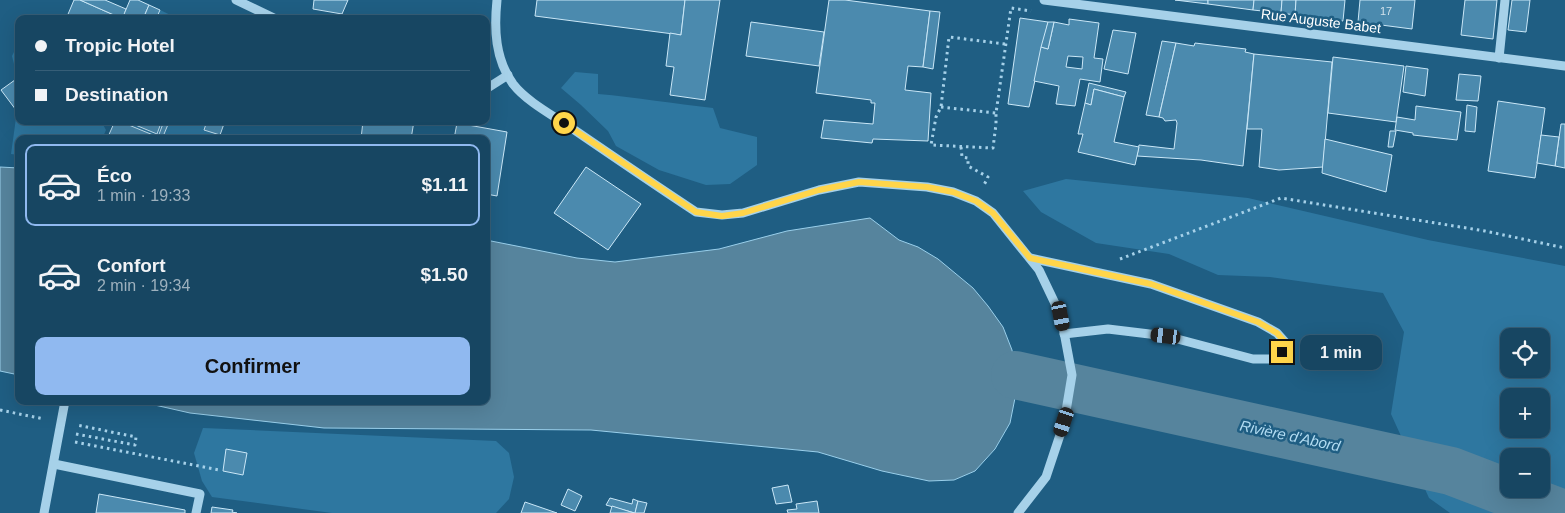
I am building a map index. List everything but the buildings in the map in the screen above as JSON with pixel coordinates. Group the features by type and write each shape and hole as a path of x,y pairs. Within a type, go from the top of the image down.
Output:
{"street":[{"path":"236,0 268,15"},
{"path":"497,0 495,20 499,52 508,75 521,92 540,107 696,212 722,216 743,213 819,190 859,182 927,187 953,192 976,201 993,213 1039,270 1061,316 1072,375 1064,422 1046,476 1018,513"},
{"name":"Rue Auguste Babet","path":"1044,0 1565,66"},
{"path":"1499,58 1505,0"},
{"path":"490,86 508,75"},
{"path":"1030,258 1151,284 1258,322 1277,333 1285,342 1282,352 1271,359 1253,359 1166,336 1108,329 1064,334"},
{"path":"44,513 64,405"},
{"path":"54,464 200,494 196,513"}],"path":[{"path":"1005,44 948,37 941,107 936,117 931,145 993,148 1011,8 1047,14 1049,1"},
{"path":"941,107 996,113"},
{"path":"961,147 962,157 968,158 968,166 988,177 976,201"},
{"path":"1119,259 1281,198 1485,231 1565,248"},
{"path":"0,410 136,437 135,445 72,433"},
{"path":"71,441 219,470"}],"shaded area":[{"path":"160,10 171,15 158,15"},
{"path":"15,50 15,64 14,64 12,56"},
{"path":"575,72 598,74 598,94 713,108 720,128 757,137 757,165 730,184 706,185 659,170 616,146 608,131 561,88"},
{"path":"15,125 103,125 106,130 104,135 15,135 15,154 11,154"},
{"path":"113,125 224,125 220,135 109,135"},
{"path":"0,167 15,168 15,374 0,371"},
{"path":"1066,179 1248,198 1428,240 1565,266 1565,513 1450,513 1429,498 1391,414 1404,332 1383,293 1270,277 1218,275 1169,254 1096,243 1041,212 1023,191"},
{"path":"870,218 899,240 918,247 938,259 973,288 988,306 1003,327 1012,350 1015,398 1010,423 995,449 975,471 954,480 929,481 882,471 818,452 591,430 324,428 190,413 155,405 490,405 490,241 577,258 615,262 719,249 787,231"},
{"path":"203,428 496,441 509,453 514,477 509,499 496,513 332,513 212,497 202,481 194,453"}],"waterway":[{"name":"Rivière d'Abord","path":"1015,375 1451,471 1561,513"}],"route":[{"path":"564,123 696,212 722,216 743,213 819,190 859,182 927,187 953,192 976,201 993,213 1030,258 1151,284 1258,322 1277,333 1285,342 1282,352"}]}
